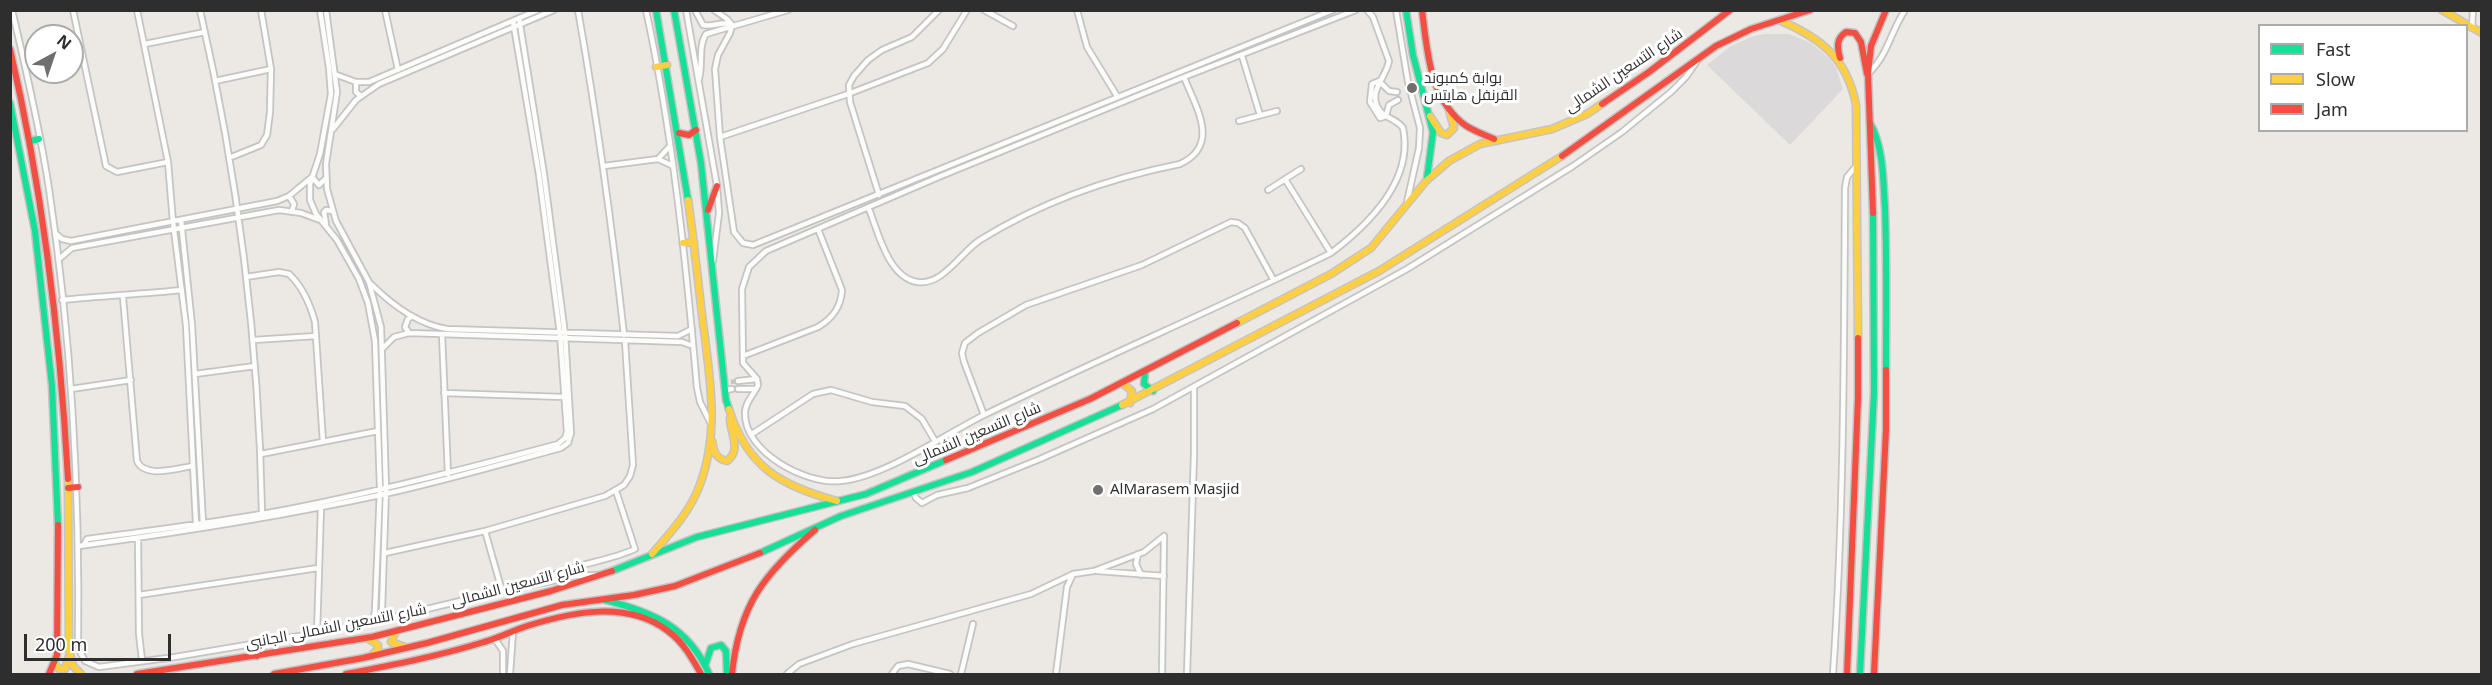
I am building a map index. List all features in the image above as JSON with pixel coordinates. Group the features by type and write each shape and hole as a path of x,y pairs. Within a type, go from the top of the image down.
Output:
{"main road":[{"path":"652,554 687,512 701,482 711,435 708,365 686,148 679,133 656,10"},
{"path":"674,10 699,149 728,386 729,429 736,450 731,459 724,461 717,458 711,435"},
{"path":"1406,10 1413,56 1430,116 1432,149 1426,181"},
{"path":"1422,10 1433,72 1440,94 1449,110 1467,126 1494,139"},
{"name":"شارع التسعين الشمالى","path":"137,675 367,638 538,595 722,530 838,501 887,485 1076,405 1145,372 1348,265 1378,241 1426,181 1456,156 1494,139 1552,129 1587,114 1649,72 1731,10"},
{"path":"1860,675 1874,393 1874,237 1868,74 1870,46 1886,10"},
{"path":"2442,10 2465,24"},
{"name":"شارع التسعين الشمالى","path":"275,674 407,648 546,609 646,592 690,581 744,560 822,524 1013,455 1153,392 1358,284 1462,222 1560,158 1731,38 1807,11"},
{"path":"1779,20 1816,39 1840,59"},
{"path":"2468,26 2481,33"},
{"path":"1847,675 1858,398 1855,99 1837,46 1839,38 1846,33 1855,33 1861,41 1863,64 1868,74"},
{"path":"10,49 30,141 58,340 68,488 69,650 67,668 61,669 55,664"},
{"path":"656,67 667,65"},
{"path":"10,103 33,219 48,341 56,449 59,548 57,655 49,675"},
{"path":"1430,116 1440,133 1448,135 1454,128 1449,110"},
{"path":"1870,123 1875,132 1883,172 1886,238 1886,430 1874,675"},
{"path":"679,133 687,135 696,130"},
{"path":"30,141 39,139"},
{"path":"686,148 694,145 699,149"},
{"path":"707,213 717,186"},
{"path":"683,243 694,242"},
{"path":"46,325 50,327 56,324"},
{"path":"48,341 54,338 58,340"},
{"path":"1145,372 1144,385 1153,392"},
{"path":"1122,383 1132,391 1133,396 1130,403"},
{"path":"730,414 743,446 768,472 803,490 838,501"},
{"path":"68,488 78,487"},
{"path":"732,675 739,628 754,595 782,558 822,524"},
{"path":"601,599 633,606 661,619 686,638 706,664 709,675"},
{"path":"346,675 495,639 513,631 578,612 606,609 623,611 645,618 669,633 688,653 701,675"},
{"path":"398,630 391,638 391,642 407,648"},
{"path":"367,638 378,645 378,649 371,656"},
{"path":"255,644 257,656"},
{"path":"706,664 711,648 721,645 726,651 727,675"},
{"path":"69,650 73,666 81,675"}],"street":[{"path":"12,10 24,63"},
{"path":"137,10 168,162 186,325 196,524"},
{"path":"200,10 229,158 246,277 261,454 262,513"},
{"path":"229,158 257,147 266,138 270,112 271,69 261,10"},
{"path":"320,10 331,94 327,121 312,177 310,200 360,279 368,303 375,341 383,492 373,622"},
{"path":"326,10 337,75 337,102 326,177 332,211 369,282 378,313 382,349 385,553 382,610 385,620"},
{"path":"385,10 398,70"},
{"path":"337,75 356,82 369,82 538,10"},
{"path":"332,132 361,96 379,84 554,10"},
{"path":"385,553 485,531 616,491 630,476 633,465 625,338 604,166 578,10"},
{"path":"646,10 673,166 700,402 711,425"},
{"path":"686,10 717,186 719,213 712,266"},
{"path":"695,10 703,25 726,23 732,25"},
{"path":"714,10 727,18 732,25 718,55 715,69 720,137 734,232 743,243 758,244 1329,11"},
{"path":"699,81 704,38 709,32 788,10"},
{"path":"879,195 848,94 854,76 867,60 882,50 918,33 939,10"},
{"path":"720,137 848,94 921,66 933,59 951,39 967,10"},
{"path":"984,10 1014,26"},
{"path":"1077,10 1087,47 1117,96"},
{"path":"757,379 744,366 742,289 749,267 766,251 869,209 941,176 1356,10"},
{"path":"757,379 756,390 745,411 745,418 752,434 767,453 789,470 815,480 839,481 866,476 984,415 1330,253 1368,223 1379,210 1395,183 1403,156 1404,133 1401,124 1386,116 1376,103 1376,91 1388,66 1388,57 1373,16 1367,10"},
{"path":"1395,10 1410,89 1420,122 1420,141 1406,208"},
{"path":"1868,74 1881,61 1905,10"},
{"path":"2449,15 2457,10"},
{"path":"2472,28 2473,10"},
{"path":"82,545 321,507 471,473 566,445 571,433 563,337 519,18"},
{"path":"513,21 542,175"},
{"path":"145,44 205,32"},
{"path":"1242,56 1260,115"},
{"path":"913,492 922,503 938,495 968,488 1040,459 1147,411 1194,387 1407,269 1573,166 1658,105 1684,80 1701,57"},
{"path":"84,65 106,165 117,172 168,162"},
{"path":"215,81 271,69"},
{"path":"869,209 892,264 899,272 908,279 918,282 935,279 979,241 1032,213 1103,183 1180,164 1191,159 1199,149 1203,138 1202,126 1184,77"},
{"path":"1379,81 1389,92 1410,89"},
{"path":"356,82 356,92 361,96"},
{"path":"28,84 59,259 82,545"},
{"path":"1386,116 1389,105 1413,97"},
{"path":"1239,121 1277,111"},
{"path":"658,159 670,146"},
{"path":"604,166 658,159 673,166"},
{"path":"1833,675 1841,545 1844,437 1845,188 1847,177 1857,165"},
{"path":"1268,190 1301,169"},
{"path":"312,177 319,185 326,177"},
{"path":"55,233 71,242 237,210 289,196 312,177"},
{"path":"1285,179 1330,253"},
{"path":"289,196 294,204 292,211"},
{"path":"59,259 72,249 279,210 292,211 321,220"},
{"path":"326,226 324,212 332,211"},
{"path":"181,220 192,325 203,523"},
{"path":"984,415 964,362 962,353 965,343 1026,305 1142,265 1231,222 1238,223 1245,228 1273,279"},
{"path":"743,356 818,327 828,321 836,311 842,300 842,290 818,229"},
{"path":"246,277 279,272 289,274 300,285 309,303 316,336 323,442"},
{"path":"369,282 412,316 432,326 563,337"},
{"path":"62,300 102,296 123,297 182,290"},
{"path":"123,297 139,466 147,471 194,466"},
{"path":"409,333 405,322 412,316"},
{"path":"382,349 394,337 409,333 625,338 678,336 692,329"},
{"path":"442,334 448,474"},
{"path":"253,340 316,336"},
{"path":"82,545 87,539 233,521 262,513 383,492 560,443 567,434 563,337"},
{"path":"625,338 682,342 693,346"},
{"path":"195,374 255,366"},
{"path":"738,381 757,379"},
{"path":"71,389 131,380"},
{"path":"1187,675 1194,387"},
{"path":"738,389 756,390"},
{"path":"752,434 813,394 831,390 872,402 905,406 922,419 934,441"},
{"path":"444,393 564,397"},
{"path":"261,454 378,431"},
{"path":"538,584 554,575 613,558 634,549 616,491"},
{"path":"317,633 321,507"},
{"path":"485,531 502,591"},
{"path":"1094,571 1149,549 1164,536 1162,675"},
{"path":"138,537 142,660"},
{"name":"شارع التسعين الشمالى الجانبى","path":"82,545 78,648 81,657 94,666 255,644 317,633 385,620 502,591 576,576 602,574"},
{"path":"1138,554 1136,564 1141,575"},
{"path":"139,595 318,568"},
{"path":"787,675 798,664 853,644 1031,594 1073,574 1094,571 1164,576"},
{"path":"1056,675 1067,587 1073,574"},
{"path":"961,675 973,624"},
{"path":"510,675 513,631"},
{"path":"495,639 503,651 503,675"},
{"path":"892,675 898,666 908,664 950,675"}],"shaded area":[{"path":"1789,34 1811,43 1830,59 1836,68 1843,89 1790,145 1707,65 1731,46 1754,36"}],"tunnel":[{"path":"731,382 738,381"}],"traffic: fast":[{"path":"656,10 688,200"},
{"path":"674,10 701,163 726,400 729,409"},
{"path":"1406,10 1413,55 1433,132 1427,178"},
{"path":"10,103 35,231 52,386 58,525"},
{"path":"1870,123 1878,143 1884,187 1886,370"},
{"path":"30,141 39,139"},
{"path":"1860,674 1874,393 1873,213"},
{"path":"1145,372 1144,384 1153,391"},
{"path":"760,553 841,516 972,472 1122,405"},
{"path":"612,571 697,537 866,494 946,460"},
{"path":"605,600 653,616 680,633 701,658 709,674"},
{"path":"706,663 711,648 721,645 726,651 727,674"}],"traffic: slow":[{"path":"2442,10 2466,24"},
{"path":"1779,20 1807,34 1830,52 1846,74 1856,105 1858,338"},
{"path":"2468,25 2482,33"},
{"path":"656,67 667,65"},
{"path":"1237,323 1331,274 1371,248 1426,181 1449,161 1480,144 1552,129 1587,114 1602,104"},
{"path":"1430,116 1441,133 1447,135 1454,128 1449,110"},
{"path":"1122,405 1379,271 1562,156"},
{"path":"652,554 678,522 695,496 709,447 712,406 688,200"},
{"path":"683,243 694,242"},
{"path":"1122,383 1132,391 1130,403"},
{"path":"729,409 737,429 756,460 783,481 837,501"},
{"path":"712,441 716,454 727,461 735,447 730,418"},
{"path":"68,479 69,649 73,666 81,674"},
{"path":"396,631 391,642 405,647"},
{"path":"367,638 378,645 378,649 371,656"},
{"path":"55,664 59,669 65,669 69,656"}],"traffic: jam":[{"path":"1422,10 1431,70 1442,99 1450,111 1465,125 1494,139"},
{"path":"1602,104 1649,72 1730,10"},
{"path":"1562,156 1716,46 1751,29 1810,10"},
{"path":"1873,213 1868,74 1871,46 1886,10"},
{"path":"1840,58 1838,47 1840,37 1846,32 1855,33 1861,42 1867,74"},
{"path":"10,49 41,209 55,316 68,479"},
{"path":"679,133 689,135 696,130"},
{"path":"708,210 717,186"},
{"path":"946,460 1090,399 1237,323"},
{"path":"1847,674 1858,398 1858,338"},
{"path":"1874,674 1886,430 1886,370"},
{"path":"68,488 78,487"},
{"path":"49,674 57,655 58,525"},
{"path":"732,674 741,629 757,593 782,561 815,530"},
{"path":"274,674 363,658 427,643 562,605 634,595 675,586 760,553"},
{"path":"137,674 372,637 551,591 612,571"},
{"path":"346,674 450,652 544,621 581,613 599,612 635,615 652,621 668,631 683,645 701,674"},
{"path":"255,644 257,656"}],"place":[{"name":"بوابة كمبوند القرنفل هايتس","path":"1412,88"},
{"name":"AlMarasem Masjid","path":"1098,490"}]}
